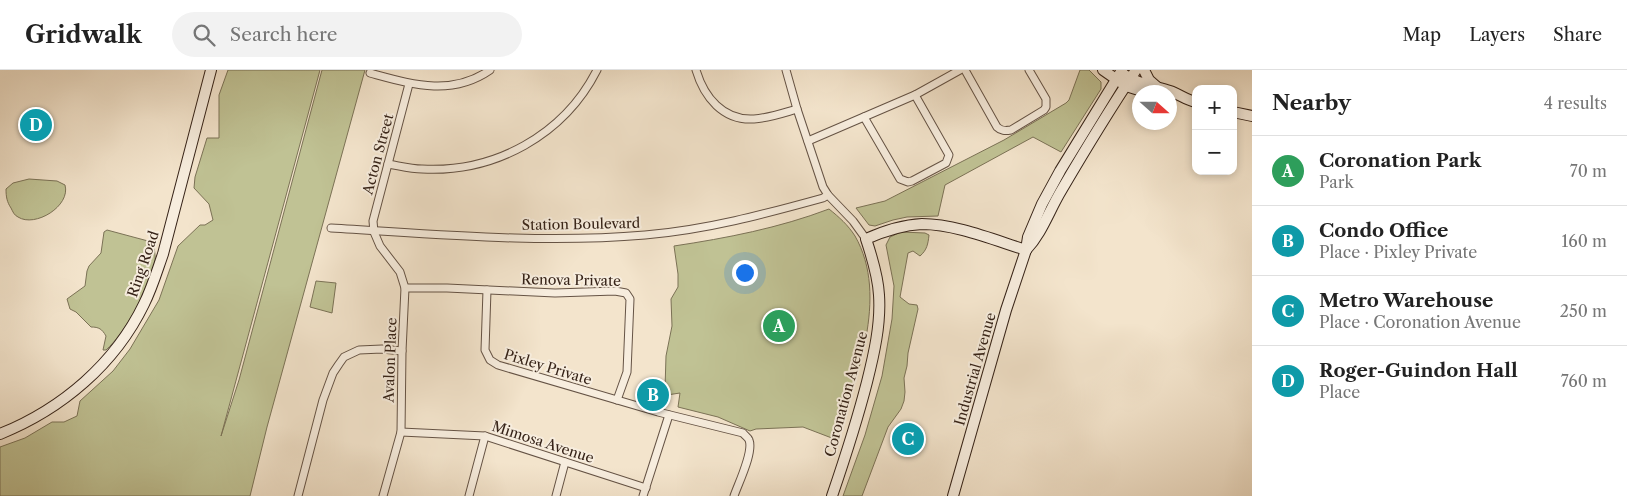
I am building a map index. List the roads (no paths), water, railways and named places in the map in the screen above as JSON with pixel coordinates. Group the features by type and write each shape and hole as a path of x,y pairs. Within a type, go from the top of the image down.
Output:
{"street":[{"name":"Ring Road","path":"0,434 46,411 73,392 106,361 132,325 153,283 163,254 212,70"},
{"path":"370,73 410,84 432,87 473,80 490,70"},
{"path":"388,164 422,169 455,168 485,162 516,150 539,137 563,117 577,100 596,70"},
{"path":"696,70 701,86 709,99 730,115 756,119 797,109"},
{"path":"786,70 823,187 866,239 896,228 920,224 936,225 973,233 1026,250"},
{"path":"808,141 915,95 960,70"},
{"path":"965,70 998,127 1006,131 1011,130 1046,107 1046,98 1029,70"},
{"path":"1102,70 1119,73 1146,85"},
{"path":"1144,70 1149,80 1155,85"},
{"name":"Industrial Avenue","path":"953,496 1006,310 1026,250 1028,237 1042,204 1119,73"},
{"name":"Industrial Avenue","path":"1026,250 1036,239 1055,201 1131,78"},
{"name":"Acton Street","path":"374,232 373,221 410,84"},
{"path":"1177,94 1192,101"},
{"path":"864,117 900,179 908,182 912,181 946,163 949,155 915,95"},
{"path":"1177,100 1192,101"},
{"path":"1237,113 1252,116"},
{"name":"Station Boulevard","path":"331,228 374,232 533,239 645,235 675,232 748,218 823,198 828,195"},
{"name":"Avalon Place","path":"374,232 380,246 400,272 405,288 401,432 383,496"},
{"name":"Coronation Avenue","path":"832,496 864,393 876,338 879,304 878,287 876,271 866,239"},
{"name":"Renova Private","path":"405,288 555,293 615,291 626,293 630,299 627,372 617,400"},
{"name":"Pixley Private","path":"487,290 485,350 490,360 498,365 669,415 738,431 743,434 749,440 750,448 734,496"},
{"path":"298,496 324,400 338,364 344,357 360,350 382,349 402,351"},
{"path":"643,496 669,415"},
{"name":"Mimosa Avenue","path":"401,432 485,436 646,488"},
{"path":"469,496 485,436"},
{"path":"556,496 565,462"}],"place":[{"name":"Roger-Guindon Hall","path":"36,125"},
{"name":"Coronation Park","path":"779,326"},
{"name":"Condo Office","path":"653,395"},
{"name":"Metro Warehouse","path":"908,439"}]}
